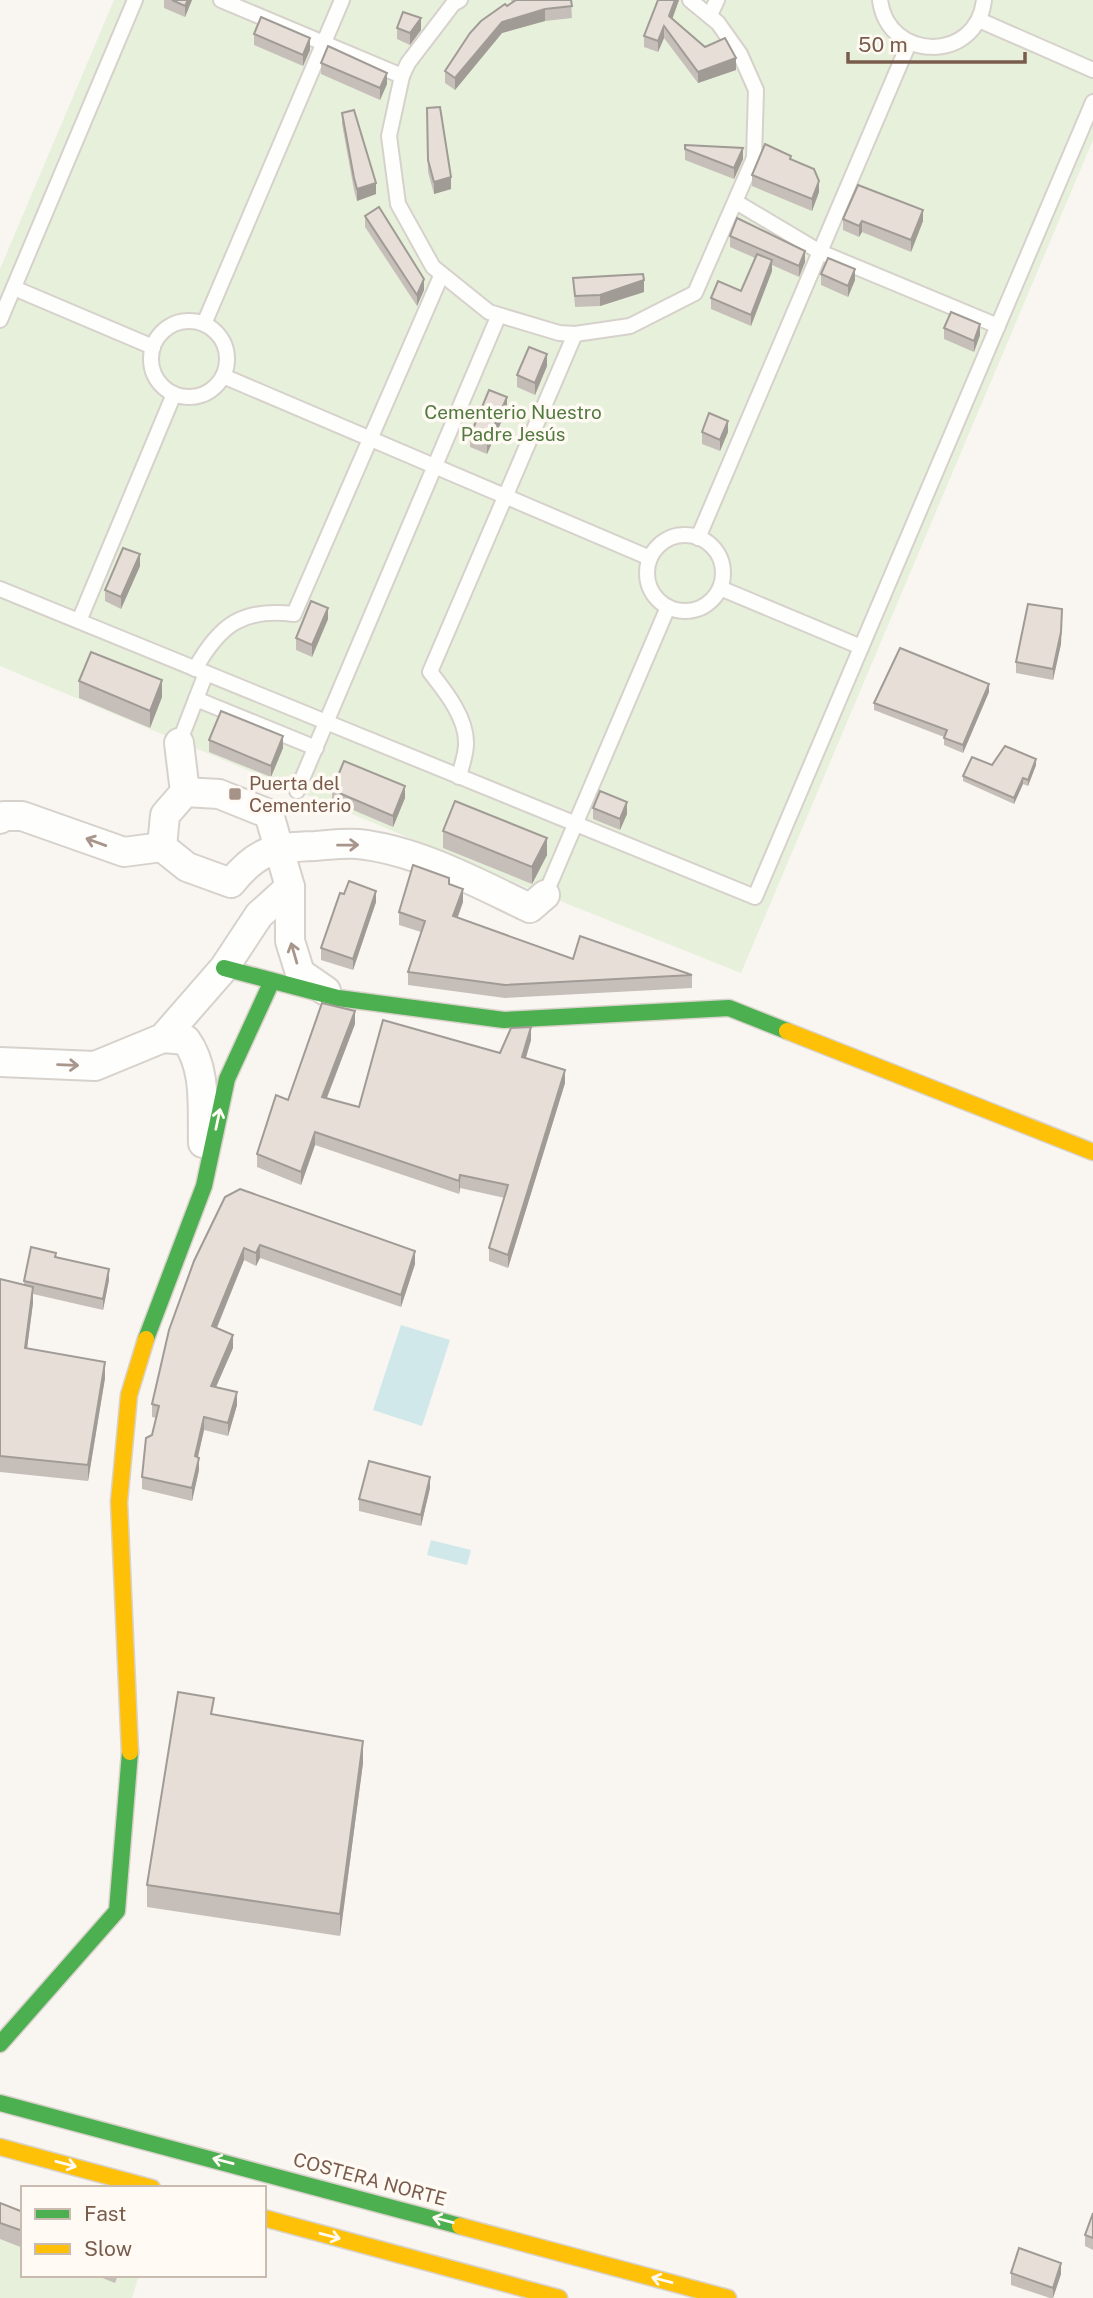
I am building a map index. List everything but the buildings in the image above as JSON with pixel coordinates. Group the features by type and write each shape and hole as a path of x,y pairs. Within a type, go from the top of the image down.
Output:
{"street":[{"path":"162,846 165,815 185,792 179,743"},
{"path":"185,792 219,794 269,814 290,887 290,941 300,973 338,998"},
{"path":"0,819 4,816 22,816 124,852 162,846 187,867 230,883 245,913 246,935"},
{"path":"230,883 243,867 263,853 280,847 358,844 407,856 530,908 545,895"},
{"path":"0,1062 95,1066 163,1038 224,968 259,915 290,887"},
{"path":"224,968 338,998 503,1020 729,1008 1093,1152"},
{"path":"0,2044 117,1911 130,1755 119,1502 129,1395 148,1331 204,1186 227,1079 272,981"},
{"path":"163,1038 186,1040 200,1067 204,1186"},
{"name":"COSTERA NORTE","path":"0,2103 728,2298"},
{"path":"0,2147 145,2186"},
{"path":"266,2219 559,2298"}],"lane":[{"path":"0,320 135,0"},
{"path":"221,0 401,76"},
{"path":"204,324 342,0"},
{"path":"460,0 453,4 408,62 401,76 389,136 398,204 441,276 498,317 559,333 575,334 631,326 695,293 754,158 756,90 740,54 710,15 690,0"},
{"path":"710,15 717,0"},
{"path":"880,0 887,23 909,43 925,48 941,48 957,43 970,33 979,20 984,0"},
{"path":"979,20 1093,70"},
{"path":"698,537 909,43"},
{"path":"0,589 755,897 1093,103"},
{"path":"736,202 820,252 998,326"},
{"path":"179,743 195,699 210,642 223,629 243,617 270,611 294,614 441,276"},
{"path":"14,288 153,347"},
{"path":"297,791 498,317"},
{"path":"179,322 204,324 222,341 226,352 223,376 216,386 197,397 174,394 164,388 152,369 153,347 159,336 179,322"},
{"path":"459,777 467,744 462,725 449,696 430,672 575,334"},
{"path":"223,376 650,558"},
{"path":"79,621 174,394"},
{"path":"675,536 698,537 709,544 722,564 720,588 704,606 680,611 668,607 659,601 647,581 650,558 664,541 675,536"},
{"path":"720,588 861,647"},
{"path":"545,895 668,607"},
{"path":"195,699 316,748"}],"green space":[{"name":"Cementerio Nuestro Padre Jesús","path":"114,0 1093,0 1093,140 741,973 545,895 0,666 0,269"},
{"path":"0,2219 21,2227 21,2277 138,2277 132,2298 0,2298"}],"water":[{"path":"401,1325 450,1340 422,1426 373,1410"},
{"path":"431,1540 471,1550 467,1565 427,1555"}],"traffic: fast":[{"path":"224,968 338,998 504,1020 729,1008 787,1031"},
{"path":"146,1339 204,1186 227,1079 272,981"},
{"path":"0,2044 117,1911 130,1752"},
{"path":"0,2103 460,2226"}],"traffic: slow":[{"path":"787,1031 1093,1152"},
{"path":"130,1752 119,1502 129,1395 146,1339"},
{"path":"0,2147 145,2186"},
{"path":"266,2219 559,2298"},
{"path":"460,2226 728,2298"}],"place":[{"name":"Puerta del Cementerio","path":"235,794"}]}
